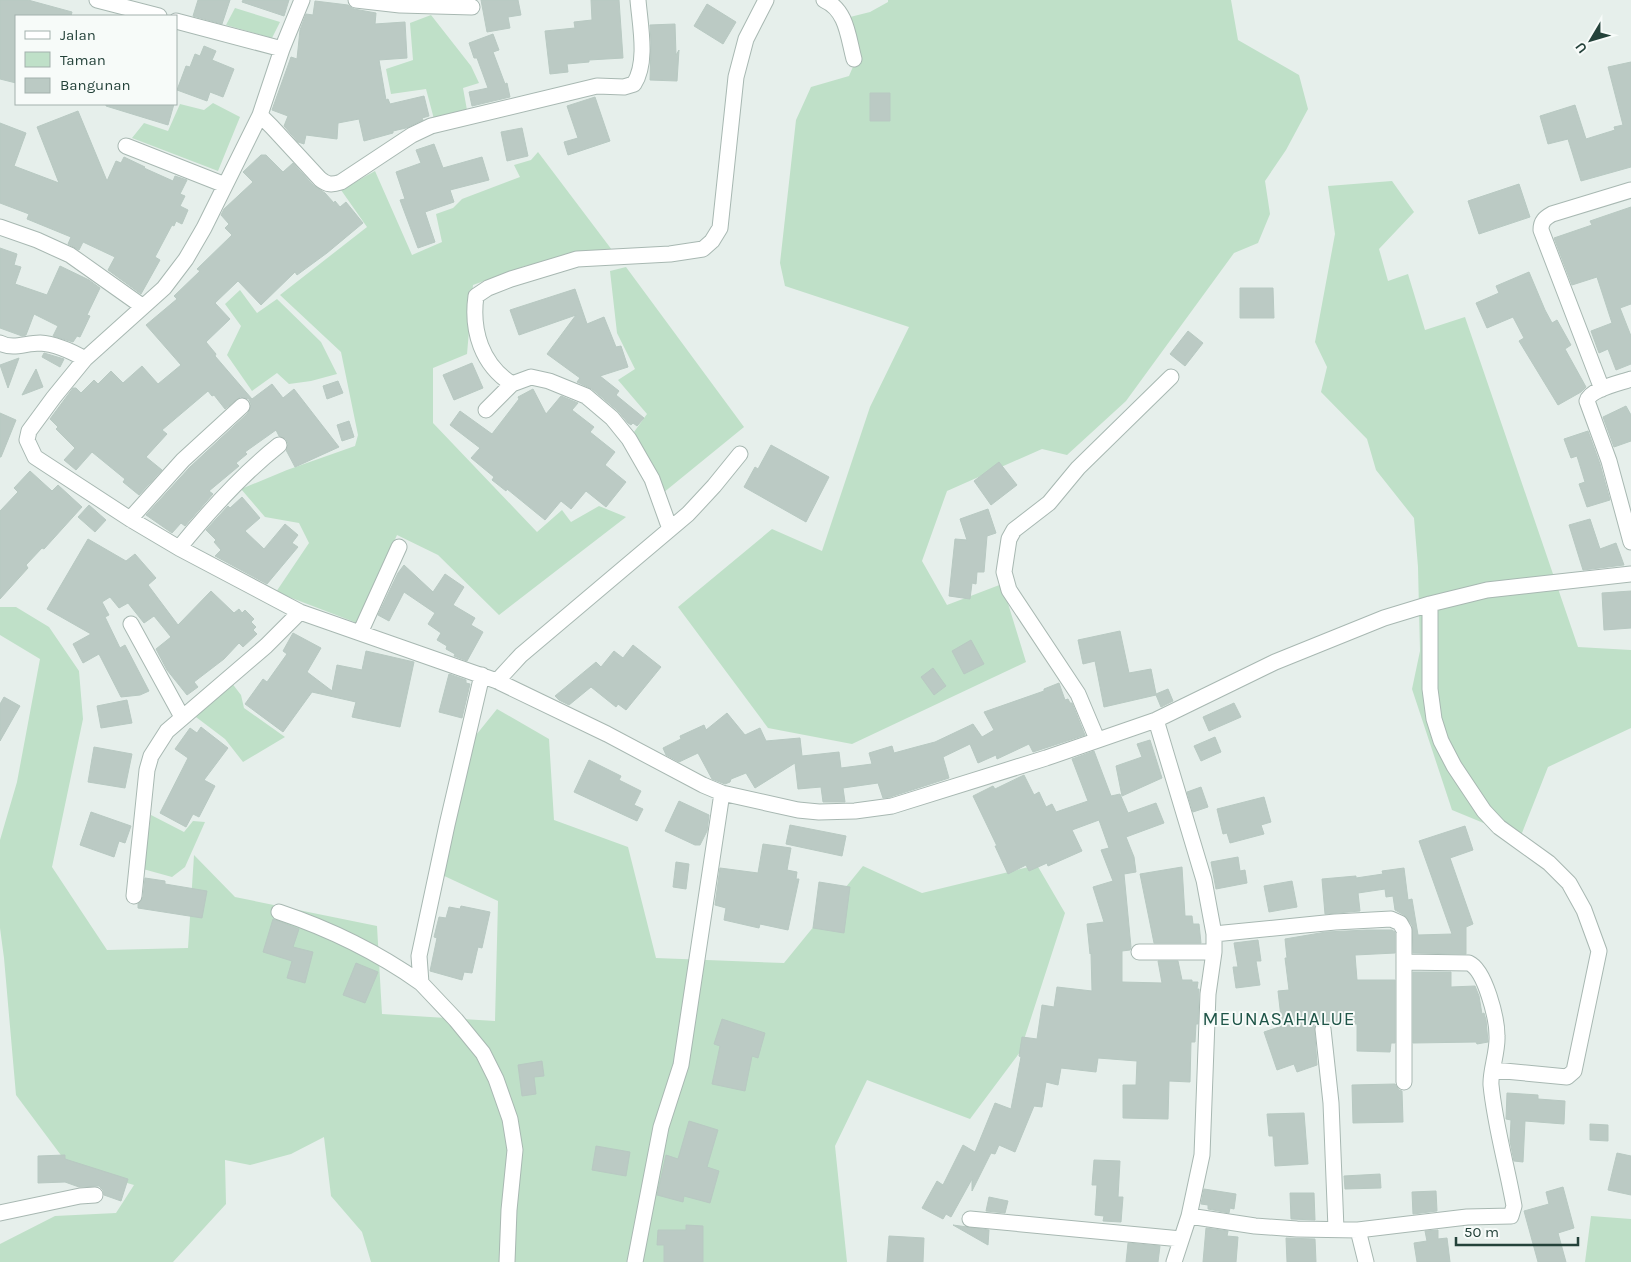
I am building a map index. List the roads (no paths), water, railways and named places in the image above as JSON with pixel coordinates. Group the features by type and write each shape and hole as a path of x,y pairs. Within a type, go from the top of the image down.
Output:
{"street":[{"path":"97,0 154,15"},
{"path":"302,0 282,49 260,115 186,259 164,288 85,359 28,431 27,440 35,457 130,518 179,548 300,612 497,681 607,734 703,785 722,793 798,810 855,811 892,806 1046,758 1156,720 1275,662 1384,618 1487,590 1631,574"},
{"path":"356,0 472,7"},
{"path":"260,115 320,180 326,184 333,185 341,182 412,135 431,126 597,86 624,87 634,84 639,76 642,42 638,0"},
{"path":"512,384 500,376 490,365 483,352 474,314 476,296 511,279 577,259 670,254 703,250 712,241 720,228 736,77 746,39 766,0"},
{"path":"824,0 837,8 845,23 854,58"},
{"path":"178,22 282,49"},
{"path":"126,146 225,185"},
{"path":"1602,389 1541,226 1544,219 1552,214 1631,190"},
{"path":"0,227 37,240 70,255 142,306"},
{"path":"0,343 7,347 39,343 57,346 85,359"},
{"path":"486,410 512,384 531,377 549,381 586,396 612,418 630,439 652,479 670,529"},
{"path":"1097,739 1078,694 1009,590 1004,572 1008,539 1014,530 1049,503 1078,468 1172,377"},
{"path":"1631,379 1602,389 1587,398 1587,403 1609,461 1631,542"},
{"path":"130,518 183,460 242,406"},
{"path":"179,548 211,508 279,445"},
{"path":"497,681 520,655 670,529 714,486 740,454"},
{"path":"360,632 399,548"},
{"path":"1430,604 1430,690 1434,719 1441,741 1454,766 1484,811 1499,827 1549,863 1569,883 1584,910 1599,950 1574,1071 1567,1076 1494,1070"},
{"path":"134,896 147,770 151,756 167,731 266,646 300,612"},
{"path":"131,624 182,717"},
{"path":"421,983 419,956 482,675"},
{"path":"1156,720 1204,880 1214,934 1214,952 1208,994 1202,1156 1189,1216 1174,1262"},
{"path":"635,1262 661,1127 681,1065 722,793"},
{"path":"279,912 313,923 354,942 398,967 421,983 483,1052 496,1079 510,1119 514,1150 507,1262"},
{"path":"1214,934 1335,922 1391,919 1400,922 1404,930 1404,1082"},
{"path":"1139,952 1214,952"},
{"path":"1189,1216 1256,1226 1358,1230 1467,1217 1511,1216 1514,1206 1498,1132 1491,1082 1498,1036 1488,994 1476,968 1469,962 1404,962"},
{"path":"1323,1029 1331,1103 1336,1229"},
{"path":"0,1213 80,1196 95,1195"},
{"path":"970,1219 1181,1239"},
{"path":"1358,1230 1366,1262"}],"district":[{"name":"MEUNASAHALUE","path":"1279,1019"}]}
